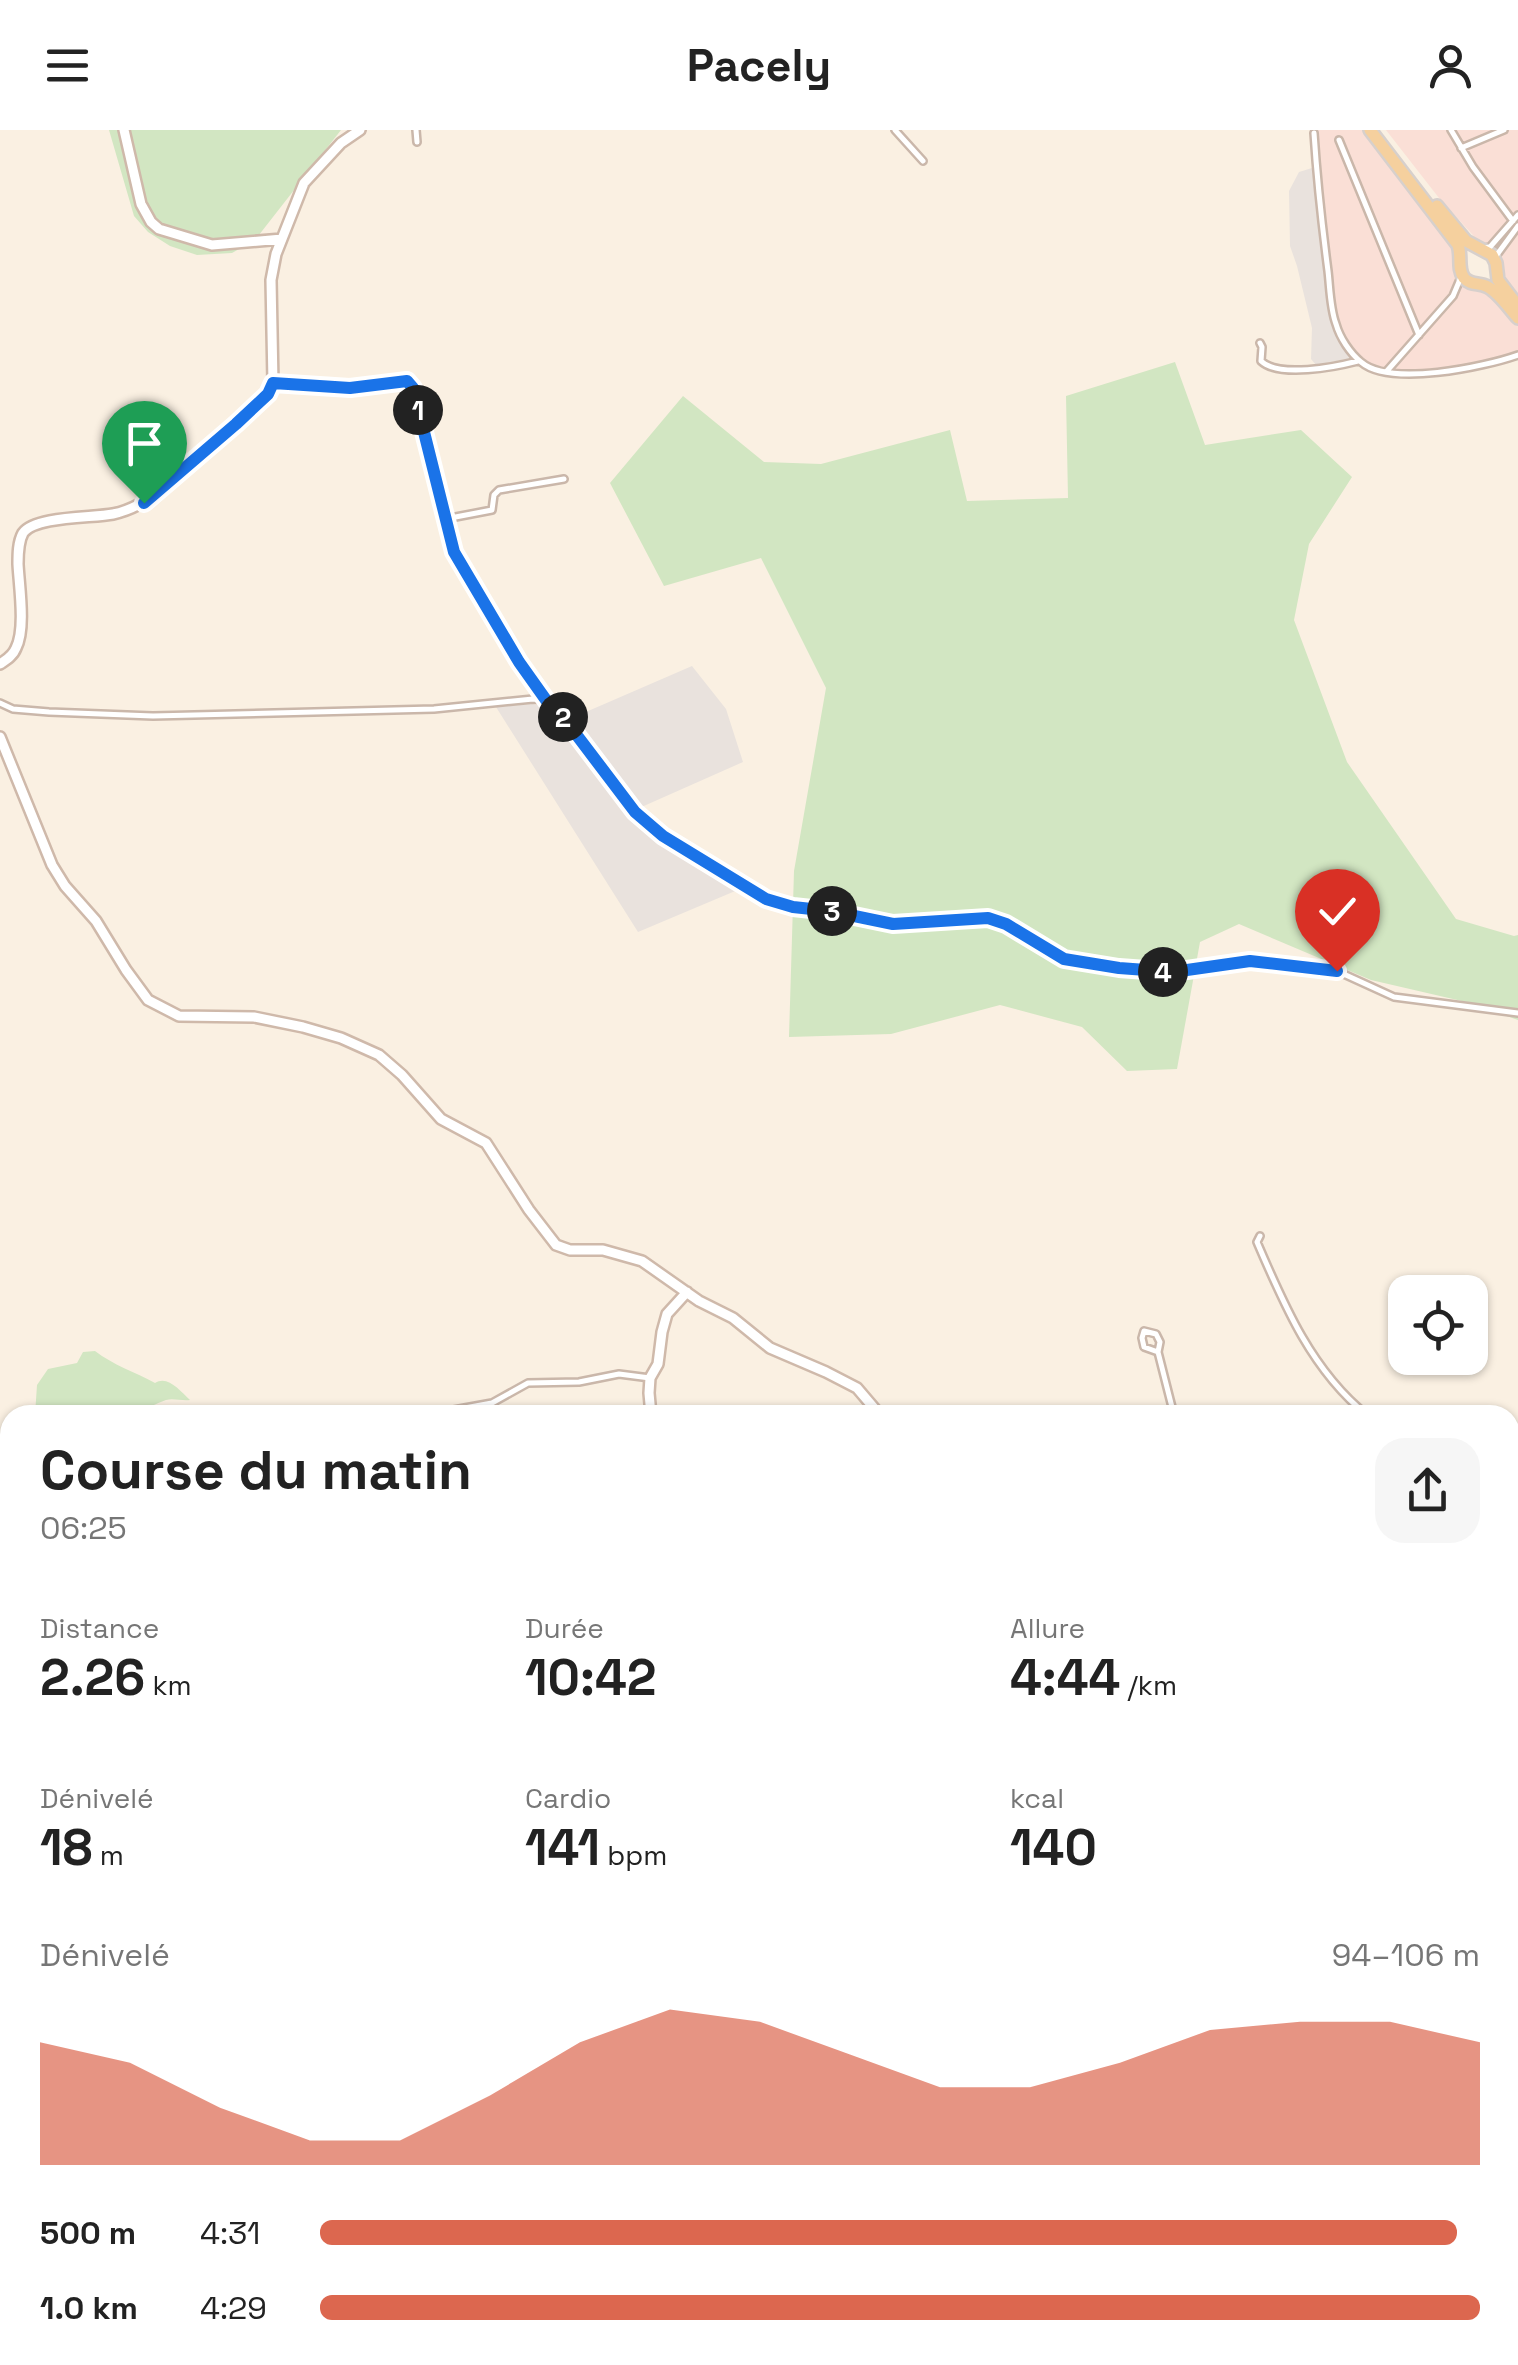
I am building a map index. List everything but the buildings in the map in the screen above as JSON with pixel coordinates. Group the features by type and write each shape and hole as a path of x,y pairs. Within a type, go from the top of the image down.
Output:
{"main road":[{"path":"1370,130 1458,245 1461,273 1491,289 1518,318"},
{"path":"1378,130 1462,237 1482,248 1496,265 1499,284 1518,306"},
{"path":"1462,258 1469,250 1482,248"},
{"path":"1477,284 1492,278 1496,265"}],"street":[{"path":"124,130 141,204 151,222 180,236 212,244 282,239"},
{"path":"0,664 19,644 18,555 21,538 29,528 40,523 112,514 144,503 268,394 273,383 272,280 276,254 304,183 360,130"},
{"path":"416,130 417,142"},
{"path":"895,130 923,162"},
{"path":"1450,130 1516,221"},
{"path":"1461,148 1504,130"},
{"path":"1314,133 1318,205 1333,314 1342,339 1358,361 1386,372 1460,370 1518,355"},
{"path":"1339,140 1418,335"},
{"path":"1482,248 1490,246 1516,221"},
{"path":"1496,265 1516,221"},
{"path":"1386,372 1456,291 1461,273"},
{"path":"1456,291 1477,284"},
{"path":"1260,343 1261,360 1268,366 1322,370 1358,361"},
{"path":"273,383 350,388 410,382 454,552 519,662 648,825 748,889 774,902 893,924 988,918 1006,924 1064,959 1119,968 1173,972 1250,961 1328,969 1400,998 1518,1013"},
{"path":"444,519 492,510 494,495 499,490 564,479"},
{"path":"0,703 13,709 153,716 434,709 546,700"},
{"path":"0,737 52,865 96,921 148,1000 188,1017 274,1020 342,1038 380,1055 442,1119 486,1143 556,1245 570,1250 618,1253 642,1262 733,1318 770,1348 857,1388 871,1405"},
{"path":"1260,1236 1257,1242 1270,1272 1310,1351 1329,1378 1357,1405"},
{"path":"651,1405 650,1378 658,1364 667,1314 687,1292"},
{"path":"1158,1352 1144,1347 1144,1331 1156,1334 1160,1342 1158,1352 1171,1405"},
{"path":"484,1405 528,1383 579,1382 618,1374 650,1378"}],"shaded area":[{"path":"1316,130 1363,130 1375,141 1452,245 1461,281 1490,291 1518,322 1518,353 1491,363 1420,372 1387,371 1373,368 1363,360 1345,336 1334,306 1320,205"},
{"path":"1386,130 1518,130 1518,294 1507,282 1503,268 1439,198"},
{"path":"1312,168 1330,319 1351,358 1316,365 1311,359 1312,328 1290,246 1289,191 1299,172"},
{"path":"692,666 726,709 743,762 628,813 658,838 740,889 638,932 496,707 532,704 550,707 572,718"}],"green space":[{"path":"109,130 341,130 255,240 232,253 197,255 170,246 148,232 134,216"},
{"path":"1175,362 1205,445 1301,430 1352,477 1309,544 1294,620 1347,762 1456,919 1518,935 1518,1020 1466,1002 1371,980 1239,924 1200,942 1177,1069 1127,1071 1082,1027 1000,1005 891,1034 789,1037 794,871 826,688 761,558 664,586 610,483 683,396 764,462 821,464 950,430 967,501 1068,498 1066,396"},
{"path":"95,1351 155,1383 169,1382 190,1400 169,1399 153,1405 36,1405 37,1385 48,1369 77,1363 83,1352"}],"route":[{"path":"144,503 236,424 268,394 273,383 350,388 410,382 454,552 546,700 635,812 663,836 766,899 793,907 893,924 988,918 1006,924 1054,956 1119,968 1173,972 1250,961 1337,971"}]}
